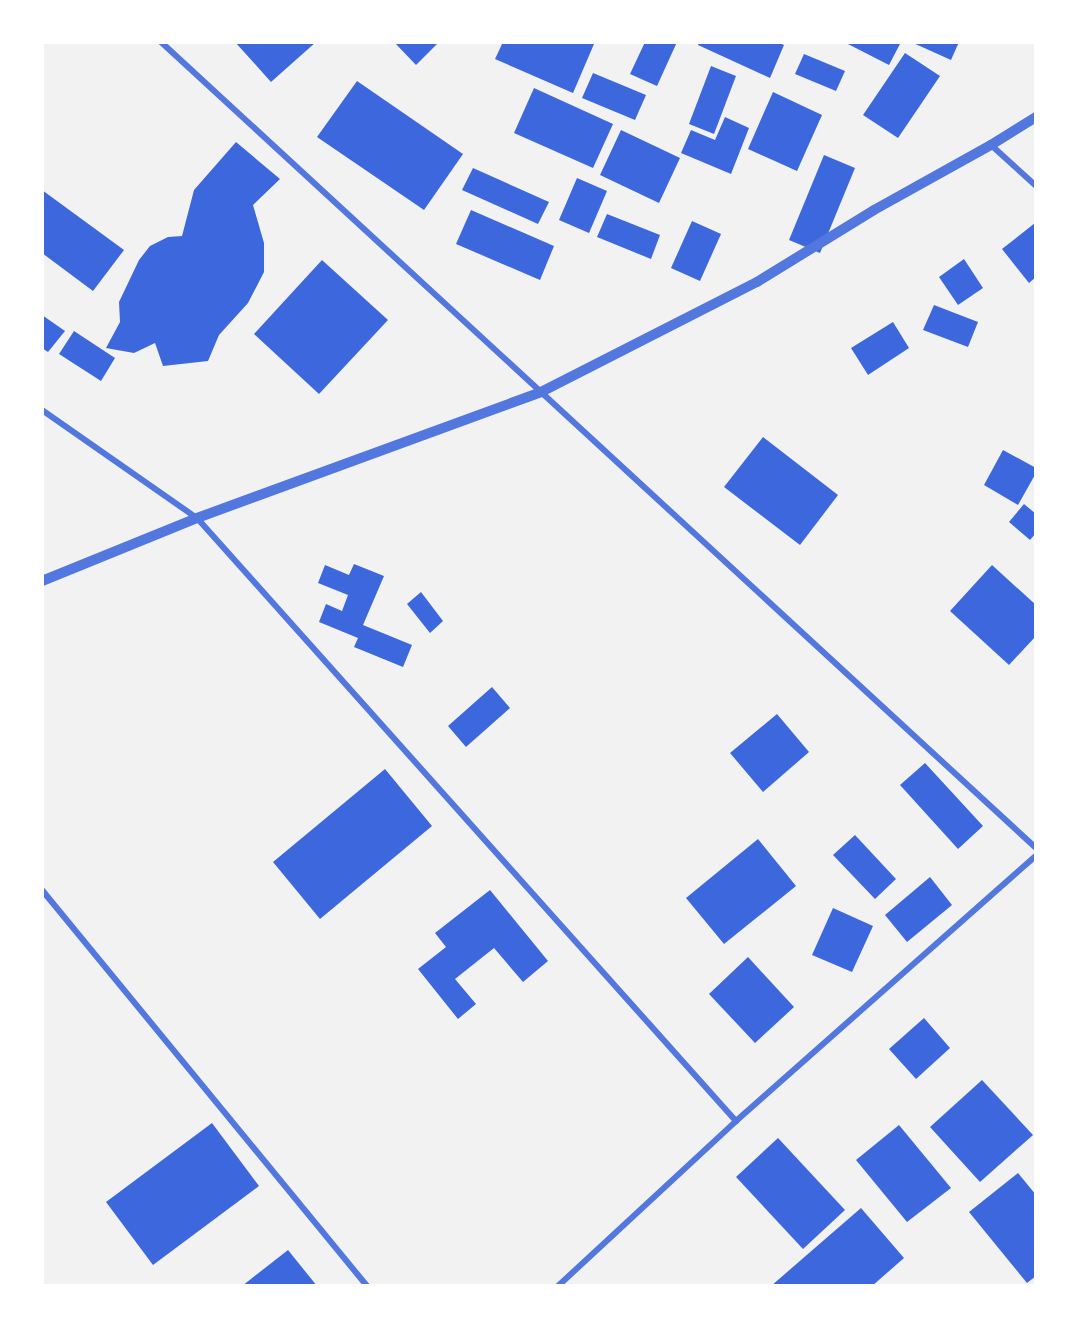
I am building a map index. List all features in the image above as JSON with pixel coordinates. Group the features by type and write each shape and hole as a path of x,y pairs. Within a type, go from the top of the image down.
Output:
{"street":[{"path":"161,42 1036,848"},
{"path":"42,580 197,518 542,392 757,282 874,210 991,145 1036,117"},
{"path":"991,145 1036,186"},
{"path":"42,410 197,518 736,1121"},
{"path":"558,1286 736,1121 1036,856"},
{"path":"42,890 367,1286"}],"building":[{"path":"235,42 316,42 271,82"},
{"path":"394,42 439,42 416,65"},
{"path":"503,42 589,42 594,44 573,93 495,59"},
{"path":"645,42 677,42 657,86 630,74"},
{"path":"699,42 777,42 784,45 770,78 698,45"},
{"path":"844,42 901,42 889,65"},
{"path":"911,42 959,42 951,60"},
{"path":"905,53 940,76 898,138 863,115"},
{"path":"804,54 845,71 836,91 795,74"},
{"path":"711,66 736,76 714,134 689,124"},
{"path":"593,73 646,95 635,120 582,98"},
{"path":"357,81 463,154 424,210 317,137"},
{"path":"534,88 613,124 593,168 514,133"},
{"path":"773,92 822,115 797,171 748,149"},
{"path":"725,117 749,128 731,174 681,153 691,130 715,140"},
{"path":"621,130 680,158 659,203 600,175"},
{"path":"236,142 280,179 253,205 264,243 264,272 248,303 219,335 208,361 163,366 155,343 134,353 106,348 120,322 119,302 139,260 150,246 168,237 182,236 194,190"},
{"path":"824,155 855,168 820,253 789,240"},
{"path":"473,168 549,202 538,224 462,190"},
{"path":"577,178 607,191 589,233 559,220"},
{"path":"42,190 124,250 93,291 42,253"},
{"path":"471,210 554,246 540,280 456,244"},
{"path":"607,214 660,235 651,259 597,237"},
{"path":"692,221 721,234 700,281 671,268"},
{"path":"1035,223 1036,277 1029,283 1002,249"},
{"path":"964,259 983,288 958,305 939,277"},
{"path":"322,260 388,320 319,394 254,334"},
{"path":"934,305 978,322 968,347 923,330"},
{"path":"42,315 65,331 48,352 42,348"},
{"path":"893,322 909,348 868,375 851,348"},
{"path":"74,331 115,358 101,381 59,354"},
{"path":"763,437 838,495 800,545 724,487"},
{"path":"1003,450 1036,468 1036,473 1018,505 984,485"},
{"path":"1024,504 1036,514 1036,533 1030,540 1009,522"},
{"path":"354,564 384,576 363,625 412,645 403,667 354,647 358,638 319,622 326,604 342,611 348,595 318,583 325,565 349,575"},
{"path":"992,565 1036,605 1036,636 1009,665 950,611"},
{"path":"421,592 443,621 430,633 407,604"},
{"path":"492,687 510,708 466,747 448,726"},
{"path":"777,714 809,752 763,792 730,753"},
{"path":"925,763 983,826 958,849 900,785"},
{"path":"385,769 432,826 320,919 273,862"},
{"path":"855,835 896,879 875,899 833,855"},
{"path":"758,839 796,886 724,944 686,898"},
{"path":"930,877 952,905 907,942 885,915"},
{"path":"490,890 548,961 523,982 494,948 455,979 476,1004 458,1019 418,969 446,947 435,933"},
{"path":"833,908 873,926 852,972 812,955"},
{"path":"748,957 794,1007 755,1043 709,994"},
{"path":"924,1018 950,1048 916,1079 889,1049"},
{"path":"982,1080 1033,1135 980,1182 930,1127"},
{"path":"212,1123 259,1186 153,1265 106,1202"},
{"path":"899,1125 951,1188 907,1222 856,1160"},
{"path":"778,1138 845,1210 803,1249 736,1177"},
{"path":"1018,1173 1036,1195 1036,1276 1027,1283 969,1212"},
{"path":"861,1208 904,1258 872,1286 771,1286"},
{"path":"288,1250 317,1286 242,1286"}]}
